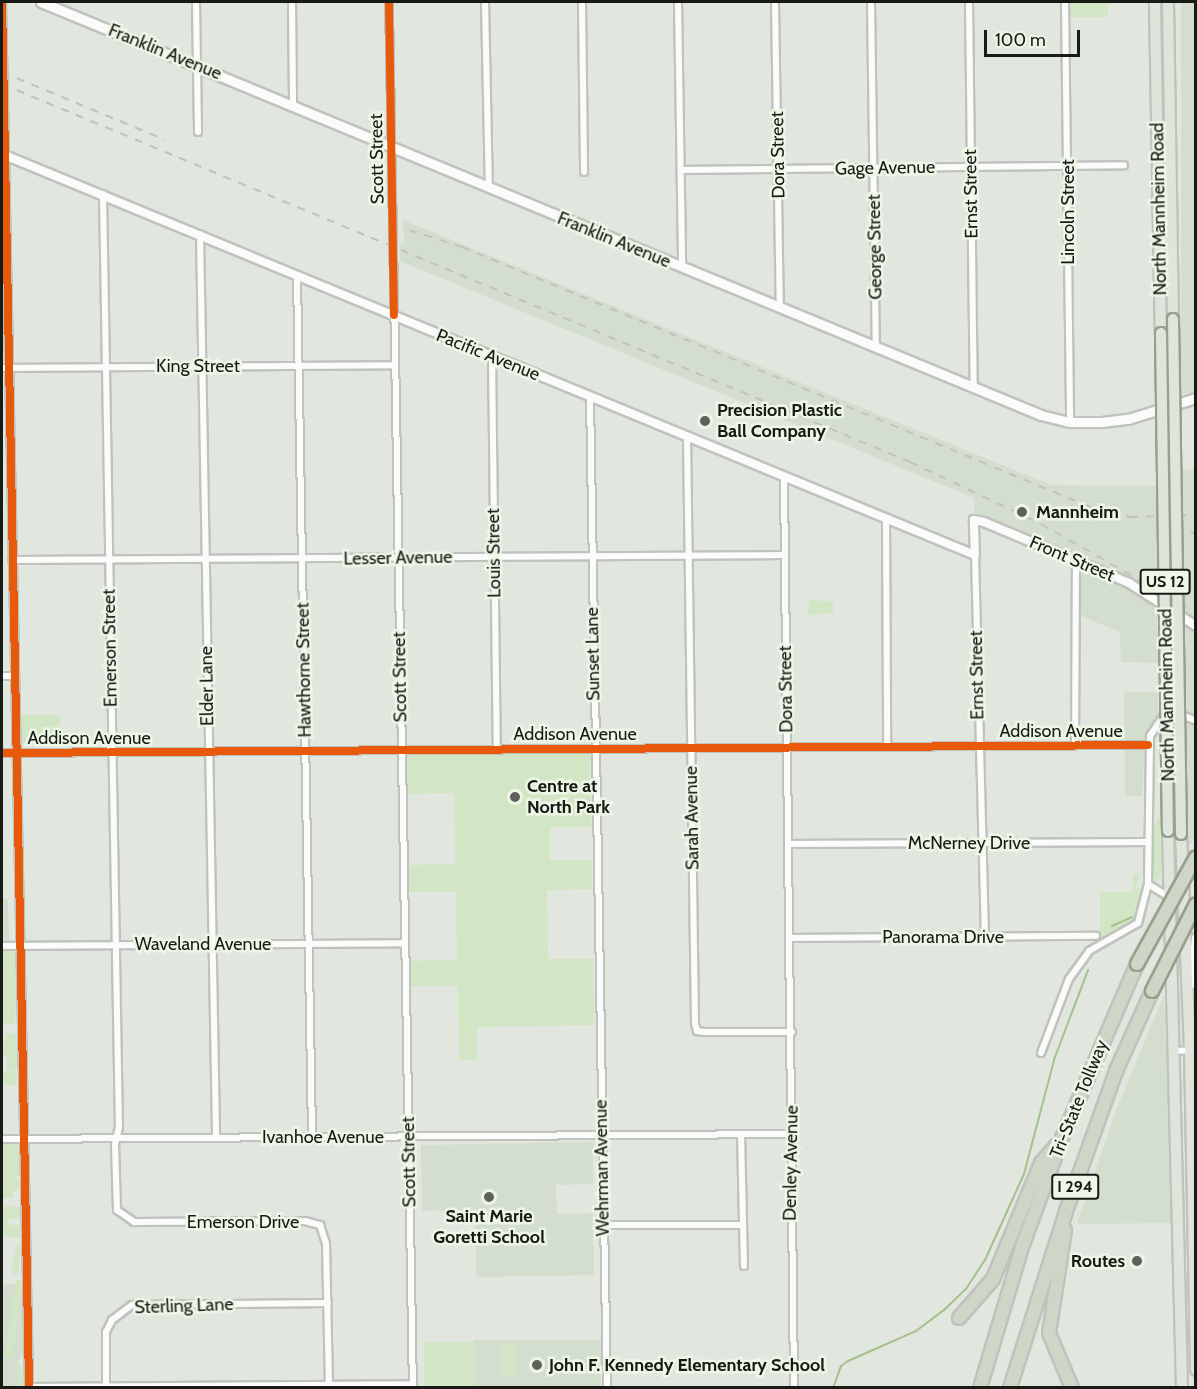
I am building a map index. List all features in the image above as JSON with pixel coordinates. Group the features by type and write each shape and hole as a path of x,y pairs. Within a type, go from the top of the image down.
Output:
{"highway":[{"name":"Tri-State Tollway","path":"980,1388 1022,1247 1062,1138 1137,964 1196,857"},
{"name":"Tri-State Tollway","path":"1010,1388 1066,1211 1116,1071 1152,991 1196,904"},
{"path":"959,1318 993,1279 1041,1163 1062,1138"},
{"path":"1066,1211 1050,1333 1072,1388"}],"main road":[{"name":"Franklin Avenue","path":"41,2 876,348 1070,422 1128,419 1196,398"},
{"name":"North Mannheim Road","path":"1155,2 1168,831 1176,1051 1182,1388"},
{"name":"North Mannheim Road","path":"1168,2 1181,834 1190,929 1189,1016 1193,1050 1196,1370"}],"street":[{"path":"2,2 3,154 29,1387 412,1386"},
{"path":"196,2 198,132"},
{"path":"292,2 293,106"},
{"name":"Scott Street","path":"389,2 412,1386"},
{"path":"485,2 489,188"},
{"path":"582,2 584,172"},
{"path":"678,2 682,268"},
{"name":"Dora Street","path":"775,2 780,308"},
{"name":"George Street","path":"871,2 876,348"},
{"name":"Ernst Street","path":"969,2 974,387"},
{"name":"Lincoln Street","path":"1065,2 1070,422"},
{"name":"Pacific Avenue","path":"3,154 975,555"},
{"name":"Gage Avenue","path":"682,170 1124,165"},
{"name":"Emerson Street","path":"103,194 116,945 117,1138"},
{"name":"Elder Lane","path":"200,234 216,1137"},
{"name":"Hawthorne Street","path":"297,275 312,1137"},
{"name":"Louis Street","path":"492,357 496,750"},
{"name":"King Street","path":"2,368 395,365"},
{"name":"Sunset Lane","path":"590,396 596,948"},
{"name":"Sarah Avenue","path":"687,436 690,748 697,1031 792,1032"},
{"path":"2,443 10,443"},
{"name":"Dora Street","path":"784,476 791,938"},
{"path":"886,518 887,747"},
{"name":"Ernst Street","path":"974,520 985,937"},
{"name":"Front Street","path":"974,520 1076,561 1154,596 1196,626"},
{"name":"Lesser Avenue","path":"12,560 784,555"},
{"path":"1076,561 1076,745"},
{"path":"2,676 14,676"},
{"path":"1041,1053 1077,966 1089,951 1138,923 1148,885 1148,745 1155,724 1163,717 1182,715 1196,721"},
{"name":"Addison Avenue","path":"2,753 1148,745"},
{"name":"McNerney Drive","path":"789,844 1148,842"},
{"path":"1148,885 1170,897"},
{"name":"Panorama Drive","path":"791,938 1096,936"},
{"name":"Denley Avenue","path":"791,938 792,1032 789,1134 794,1388"},
{"path":"1189,1016 1196,938"},
{"name":"Waveland Avenue","path":"2,946 405,943"},
{"name":"Wehrman Avenue","path":"596,948 607,1388"},
{"path":"1176,1051 1193,1050"},
{"path":"741,1134 744,1266"},
{"name":"Ivanhoe Avenue","path":"2,1139 789,1134"},
{"name":"Emerson Drive","path":"117,1138 117,1210 125,1219 315,1222 326,1237 329,1385"},
{"path":"603,1226 743,1225"},
{"name":"Sterling Lane","path":"106,1386 108,1326 132,1305 328,1303"}],"shaded area":[{"path":"1181,2 1196,2 1196,393 1181,393"},
{"path":"403,220 1051,485 1183,486 1183,470 1194,469 1195,418 1196,837 1189,846 1185,611 1130,579 974,514 974,498 400,261 399,242 404,245"},
{"path":"1077,564 1157,600 1158,663 1121,662 1120,632 1078,615"},
{"path":"1124,692 1158,692 1158,717 1145,737 1142,796 1125,796"},
{"path":"2,899 8,899 11,992 2,992"},
{"path":"1164,995 1172,1223 1077,1224 1116,1110"},
{"name":"Saint Marie Goretti School","path":"593,1142 593,1184 556,1185 557,1214 593,1213 594,1275 476,1277 475,1210 422,1211 421,1145"},
{"path":"23,1283 24,1352 17,1363 24,1368 25,1387 2,1387 2,1284"},
{"name":"John F. Kennedy Elementary School","path":"474,1340 601,1340 601,1387 474,1387"}],"green space":[{"path":"1070,2 1108,2 1108,17 1070,17"},
{"path":"810,600 833,602 833,613 807,615"},
{"path":"20,715 60,715 60,743 20,743"},
{"path":"590,753 591,827 550,827 550,860 592,860 592,889 547,890 548,959 593,959 594,1025 477,1027 477,1060 459,1060 458,986 411,986 410,961 457,960 456,892 408,892 408,865 455,864 454,793 406,794 406,755"},
{"path":"1160,816 1161,878 1157,880 1152,876 1153,827"},
{"path":"1133,874 1140,874 1136,889 1141,889 1142,895 1136,920 1100,939 1100,892 1133,892"},
{"path":"12,951 17,957 15,1023 2,1024 2,952"},
{"path":"6,1033 18,1034 18,1069 7,1070 7,1056 2,1056"},
{"path":"10,1070 18,1078 10,1086 2,1078"},
{"path":"2,1142 16,1142 20,1148 21,1174 15,1179 21,1181 21,1188 13,1191 13,1198 2,1198"},
{"path":"6,1205 21,1208 21,1218 8,1219 7,1224 21,1226 22,1238 2,1236 2,1210"},
{"path":"16,1245 22,1246 17,1275 11,1274"},
{"path":"16,1280 23,1281 12,1357 5,1356"},
{"path":"424,1342 474,1342 474,1387 424,1387"},
{"path":"502,1344 518,1344 518,1376 502,1376"},
{"path":"17,1364 24,1368 25,1387 18,1387"}],"waterway":[{"path":"1112,926 1132,917"},
{"path":"833,1388 841,1366 848,1361 916,1331 945,1309 966,1289 985,1260 1024,1174 1055,1057 1088,970"}],"railway":[{"path":"2,72 165,140"},
{"path":"2,84 910,462 1041,524 1196,612"},
{"path":"409,230 462,247 1095,509 1130,517 1196,515"},
{"path":"1159,528 1196,533"}],"cycle path":[{"path":"2,2 29,1388"},
{"path":"389,2 394,315"},
{"path":"2,753 1148,745"}],"place":[{"name":"Precision Plastic Ball Company","path":"705,421"},
{"name":"Mannheim","path":"1022,512"},
{"name":"Centre at North Park","path":"515,797"},
{"name":"Saint Marie Goretti School","path":"489,1197"},
{"name":"Routes","path":"1137,1261"},
{"name":"John F. Kennedy Elementary School","path":"537,1365"}]}
